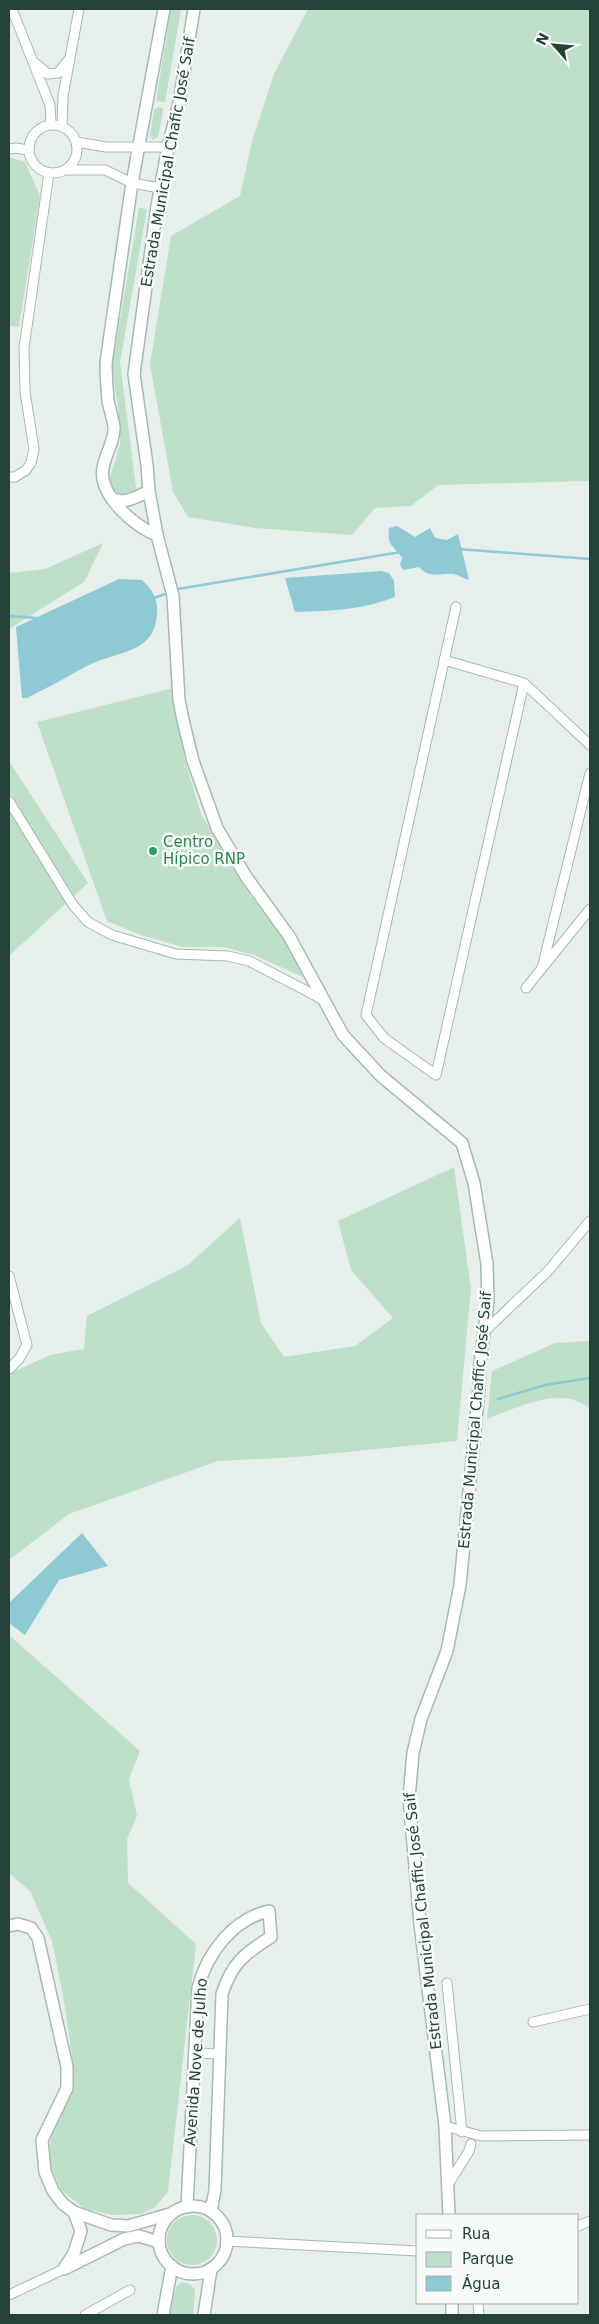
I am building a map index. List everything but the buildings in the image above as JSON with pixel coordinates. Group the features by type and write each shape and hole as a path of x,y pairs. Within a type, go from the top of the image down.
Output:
{"street":[{"path":"12,9 50,105 51,124"},
{"path":"62,126 63,96 79,9"},
{"name":"Estrada Municipal Chafic José Saif","path":"164,9 138,146 106,363 106,385 114,428 105,456 102,475 106,491 111,498 145,531 157,535 149,491 134,374 160,188 179,103 194,9"},
{"path":"33,61 48,74 58,73 68,62 74,40"},
{"path":"66,170 77,154 76,142 71,132 62,126 51,124 41,127 33,135 28,150 35,165 49,173 58,173 66,170 105,170 132,183 160,188"},
{"path":"76,142 106,147 168,147"},
{"path":"9,149 28,150"},
{"path":"9,477 15,477 26,470 31,463 34,449 25,392 24,348 49,173"},
{"path":"111,498 127,501 149,491"},
{"name":"Estrada Municipal Chaffic José Saif","path":"157,535 173,596 179,700 193,761 214,820 247,878 288,936 343,1035 381,1076 462,1143 474,1183 487,1264 488,1302 486,1330 480,1362 477,1413 460,1585 446,1652 424,1711 413,1753 409,1798 420,1924 445,2126 449,2214"},
{"path":"456,607 366,1014 384,1038 436,1075 524,683"},
{"path":"444,660 524,683 590,745"},
{"path":"542,968 590,773"},
{"path":"9,801 73,905 88,922 112,935 176,954 228,956 248,961 322,999"},
{"path":"526,988 590,909"},
{"path":"486,1330 548,1271 590,1221"},
{"path":"9,1276 28,1345 9,1368"},
{"name":"Avenida Nove de Julho","path":"186,2207 198,1988 203,1971 211,1955 234,1930 250,1918 269,1911 271,1937 240,1959 227,1979 222,1994 215,2190 211,2211"},
{"path":"9,1926 18,1924 31,1928 38,1938 68,2079 62,2102 42,2140 42,2157 45,2172 53,2191 63,2204 74,2212 111,2225"},
{"path":"447,1983 465,2133 471,2144"},
{"path":"533,2022 590,2009"},
{"path":"194,2053 220,2054"},
{"path":"445,2126 481,2136 590,2135"},
{"path":"449,2183 469,2152 471,2144 481,2136"},
{"path":"64,2269 80,2236 88,2226 128,2226 170,2214 186,2207 201,2207 211,2211 219,2218 224,2228 226,2242 225,2250 219,2261 211,2268 188,2274 172,2266 162,2254 159,2242 159,2233 170,2214"},
{"path":"74,2212 81,2248 86,2252 102,2250"},
{"path":"9,2295 124,2239 139,2236 159,2242"},
{"path":"226,2242 416,2251"},
{"path":"163,2315 172,2266"},
{"path":"204,2315 211,2268"},
{"path":"85,2315 130,2290"}],"green space":[{"path":"171,9 181,9 165,102 156,101"},
{"path":"308,9 590,9 590,481 438,485 411,506 375,508 352,535 255,528 188,517 173,492 150,364 171,236 240,196 252,141 274,74"},
{"path":"159,107 163,108 163,111 158,137 152,140 150,136 154,110"},
{"path":"9,157 25,162 40,196 19,327 9,326"},
{"path":"139,208 147,209 120,362 136,487 135,493 115,497 110,488 110,477 120,445 120,423 112,367"},
{"path":"103,543 84,582 9,629 9,573 45,569"},
{"name":"Centro Hípico RNP","path":"173,688 184,757 201,814 245,888 289,946 307,979 254,955 223,947 182,947 141,935 107,921 37,722"},
{"path":"9,761 88,883 9,956"},
{"path":"454,1167 471,1289 457,1441 297,1457 218,1461 69,1514 9,1560 9,1374 50,1355 84,1349 87,1316 188,1265 240,1218 261,1323 284,1357 355,1346 393,1318 351,1270 338,1221"},
{"path":"590,1341 590,1409 579,1402 567,1398 553,1398 525,1404 487,1419 492,1371 555,1343"},
{"path":"9,1635 140,1751 129,1779 137,1816 127,1839 128,1883 196,1944 168,2192 155,2207 141,2214 113,2215 85,2209 61,2190 51,2167 50,2142 58,2119 72,2092 72,2056 64,2001 52,1941 30,1891 9,1873"},
{"path":"187,2215 197,2215 210,2222 217,2235 217,2245 210,2258 197,2265 187,2265 178,2261 171,2254 167,2245 167,2235 171,2226 178,2219"},
{"path":"182,2282 190,2284 195,2290 193,2315 169,2315 176,2287"}],"water":[{"path":"397,526 415,537 430,528 435,538 447,540 458,534 469,580 454,574 436,575 428,573 419,567 403,570 400,565 402,558 391,545 389,539 389,528"},
{"path":"381,571 389,573 394,581 395,597 371,605 333,610 295,612 285,578"},
{"path":"119,579 142,580 152,591 157,604 157,614 155,626 150,636 136,648 91,664 28,698 22,698 16,627"},
{"path":"82,1533 108,1566 59,1580 25,1635 9,1623 9,1603"}],"waterway":[{"path":"459,549 590,559"},
{"path":"178,589 401,552"},
{"path":"154,598 165,594"},
{"path":"9,616 37,618"},
{"path":"498,1399 545,1385 590,1378"}],"place":[{"name":"Centro Hípico RNP","path":"153,851"}]}
